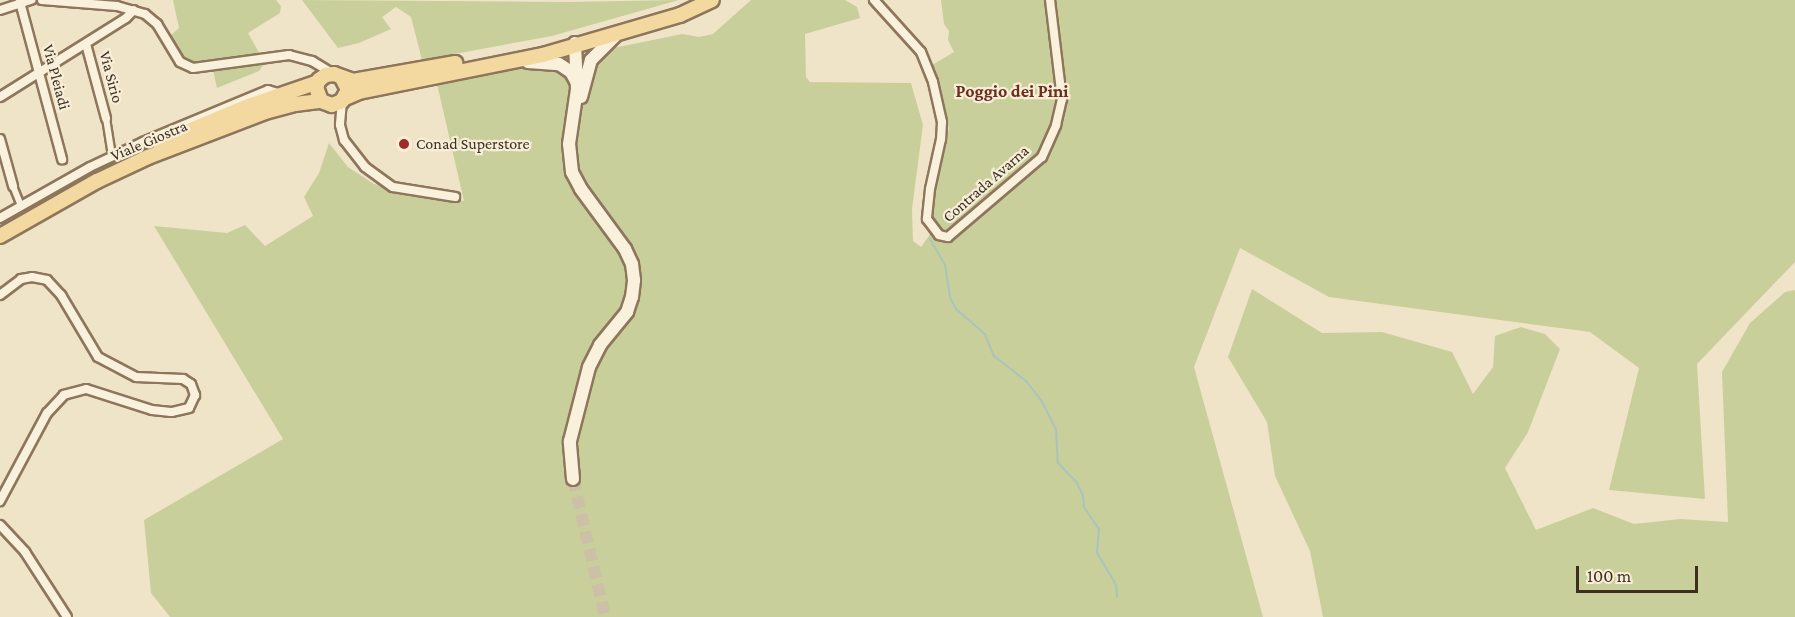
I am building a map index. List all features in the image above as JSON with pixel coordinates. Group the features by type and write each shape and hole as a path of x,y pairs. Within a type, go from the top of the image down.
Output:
{"main road":[{"path":"575,43 543,46 352,81 326,75 319,81 316,93 324,103 344,100 359,92 543,55 575,43 680,15 712,0"},
{"path":"573,479 569,458 570,441 589,367 600,345 627,312 634,280 632,264 625,249 581,189 572,172 569,144 586,72 594,54 618,33"},
{"path":"575,43 585,59 586,72"},
{"path":"574,115 575,43"},
{"path":"499,63 534,61 559,64 571,72 576,81"},
{"path":"338,76 348,90 344,100"},
{"name":"Viale Giostra","path":"0,226 116,162 248,106 319,81"},
{"name":"Viale Giostra","path":"0,236 97,181 148,157 265,112 296,104 324,103"}],"street":[{"path":"0,10 31,0"},
{"path":"42,0 105,5 134,10 153,19 178,59 188,67 207,68 284,55 312,61 338,76"},
{"name":"Contrada Avarna","path":"878,1 925,59 942,122 940,153 930,189 927,219 939,235 948,237 1042,157 1056,125 1062,99 1050,0"},
{"name":"Via Pleiadi","path":"20,2 62,159"},
{"path":"0,97 86,44 134,10"},
{"name":"Via Sirio","path":"86,44 106,118"},
{"path":"312,61 318,69 319,81"},
{"path":"0,218 112,155 268,90 284,95"},
{"path":"340,125 344,100"},
{"path":"324,103 340,125 350,151 383,182 393,187 455,197"},
{"path":"106,118 112,155"},
{"path":"0,139 21,206"},
{"path":"0,295 21,279 32,277 47,280 58,290 98,357 136,377 183,379 191,384 195,394 189,408 171,412 152,410 86,389 64,395 47,413 0,501"},
{"path":"0,525 25,552 67,617"}],"green space":[{"path":"173,0 276,0 281,6 280,13 248,33 265,63 259,71 217,88 211,61 195,64 184,58 170,36 179,28"},
{"path":"302,0 565,2 679,0 552,36 422,60 411,17 396,7 382,17 391,29 359,43 338,48"},
{"path":"751,0 845,0 857,7 860,18 805,34 806,77 810,82 911,83 923,125 912,209 913,241 921,247 938,223 932,216 933,204 949,129 932,65 954,52 948,40 949,31 944,24 941,0 1795,0 1795,262 1697,364 1705,499 1609,490 1639,368 1590,332 1329,297 1240,248 1194,367 1263,617 170,617 151,593 144,520 283,439 154,226 227,233 245,225 265,246 313,216 304,197 319,173 329,143 348,167 374,184 464,201 437,84 682,34 699,37 713,34"},
{"path":"1252,289 1322,333 1382,332 1452,352 1473,394 1493,367 1495,336 1521,327 1545,334 1560,349 1528,432 1505,468 1536,530 1593,508 1634,524 1680,519 1728,522 1722,372 1750,323 1785,292 1795,290 1795,617 1323,617 1310,551 1275,476 1267,422 1228,357"}],"waterway":[{"path":"930,239 945,265 950,297 956,309 985,334 994,356 1026,381 1041,400 1056,429 1058,463 1077,483 1083,496 1084,507 1099,529 1097,553 1116,585 1117,597"}],"tunnel":[{"path":"573,479 605,617"}],"place":[{"name":"Conad Superstore","path":"404,144"}],"district":[{"name":"Poggio dei Pini","path":"1012,91"}]}
